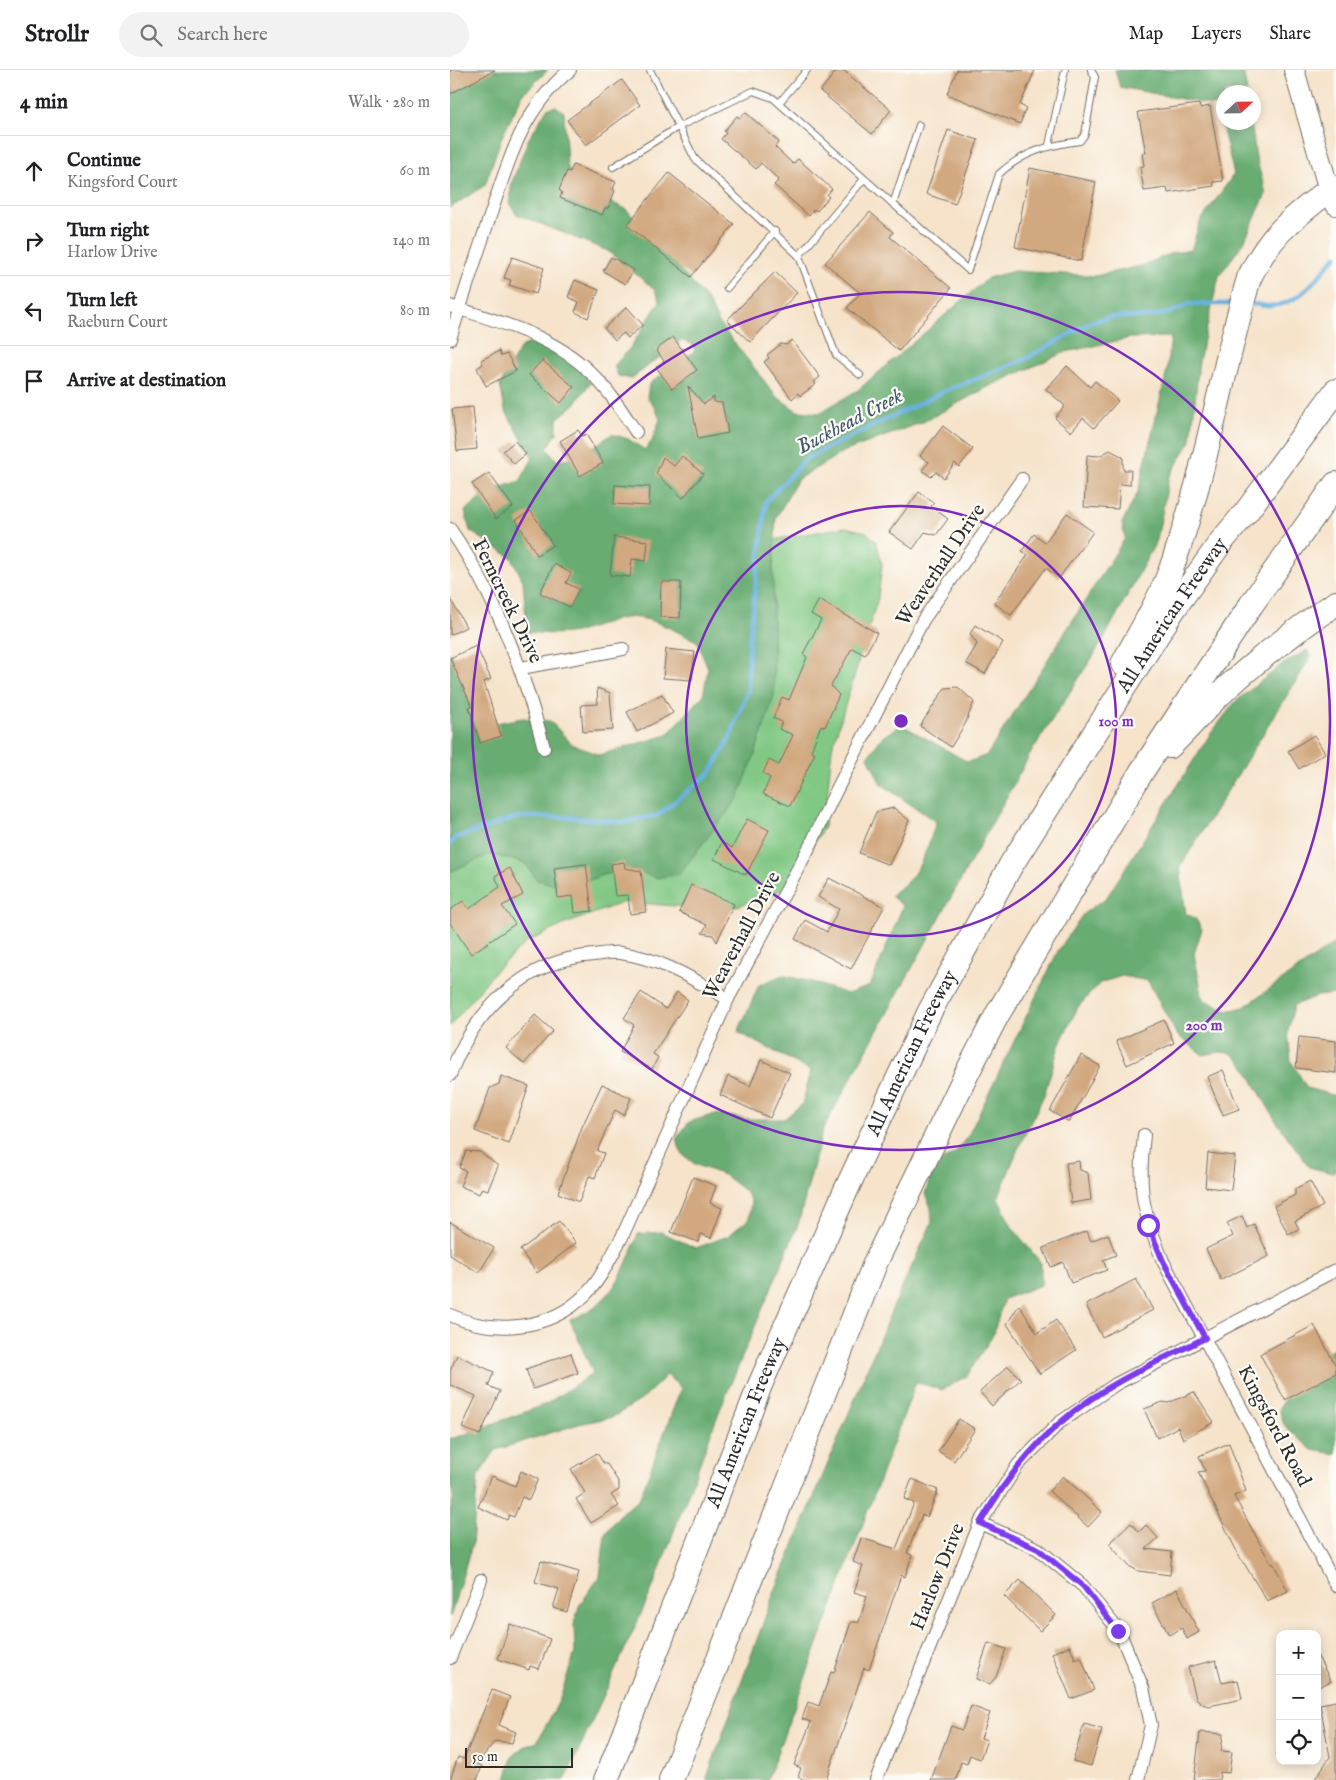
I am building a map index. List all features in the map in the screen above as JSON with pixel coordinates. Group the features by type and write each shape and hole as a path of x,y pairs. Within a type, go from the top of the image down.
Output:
{"highway":[{"path":"1093,734 1113,684 1169,573 1201,467 1249,278 1262,251 1275,235 1334,194"},
{"name":"All American Freeway","path":"606,1780 760,1385 846,1190 897,1084 907,1058 1011,865 1093,734 1173,610 1336,391"},
{"path":"671,1780 876,1261 997,1015 1142,771 1251,605 1336,484"},
{"path":"1142,771 1250,668 1301,626 1336,603"}],"main road":[{"path":"1294,70 1334,194"}],"street":[{"path":"450,339 454,308 517,137 537,103 570,70"},
{"path":"454,308 532,335 575,359 610,393 636,432"},
{"name":"Weaverhall Drive","path":"450,1315 483,1326 511,1328 561,1313 586,1295 622,1237 728,1000 811,844 923,620 1022,479"},
{"name":"Ferncreek Drive","path":"450,529 480,578 521,668 544,748"},
{"path":"521,668 623,649"},
{"path":"450,1075 474,1025 496,1001 522,978 548,966 581,956 620,953 667,965 728,1000"},
{"name":"Kingsford Road","path":"1144,1135 1140,1186 1148,1225 1163,1261 1336,1586"},
{"name":"Harlow Drive","path":"876,1780 980,1523 1018,1465 1059,1423 1116,1384 1336,1270"},
{"path":"980,1523 1038,1549 1083,1586 1118,1631 1143,1688 1151,1725 1138,1780"},
{"path":"450,1658 481,1580"}],"lane":[{"path":"650,70 695,159 799,256 836,355 860,375"},
{"path":"779,103 807,70"},
{"path":"1049,145 1065,70"},
{"path":"613,167 678,127 753,91 773,98 968,270 999,174 1010,164 1049,145 1080,141 1085,134 1095,77 1091,70"},
{"path":"892,204 919,125"},
{"path":"799,256 864,179"},
{"path":"727,288 775,232"}],"green space":[{"path":"460,70 548,70 523,94 501,139 485,185 450,208 450,74"},
{"path":"1115,70 1243,70 1246,85 1216,85 1216,106 1120,87"},
{"path":"556,106 564,112 567,165 577,187 626,209 708,301 719,323 776,396 797,411 819,413 858,390 988,278 1014,271 1095,276 1141,266 1172,253 1191,250 1200,222 1234,174 1223,130 1252,130 1256,157 1266,194 1244,242 1219,276 1199,361 1191,441 1169,477 1157,540 1101,644 1032,751 823,1129 798,1225 721,1407 651,1592 565,1780 506,1780 512,1757 524,1747 537,1742 559,1701 575,1652 574,1625 579,1606 600,1576 605,1534 622,1512 639,1500 681,1388 667,1375 641,1400 613,1417 579,1424 496,1450 478,1476 472,1545 450,1617 450,1510 454,1497 450,1485 450,1438 455,1438 546,1404 593,1373 570,1320 585,1313 607,1296 627,1262 638,1234 661,1232 696,1248 728,1236 749,1219 751,1201 744,1190 724,1175 696,1165 682,1154 676,1139 689,1122 715,1114 747,1119 784,1119 802,1104 811,1071 738,1032 759,985 782,975 812,982 847,994 870,986 903,906 891,896 912,877 924,855 936,822 881,784 868,757 882,737 902,725 968,762 987,755 1125,538 1122,523 1138,492 1167,370 1171,337 1131,338 1065,352 990,386 923,422 843,452 798,479 776,518 773,571 774,696 738,798 679,874 656,878 634,869 602,875 568,888 537,880 525,863 490,854 450,872 450,653 475,696 485,725 523,718 550,721 572,744 599,755 667,735 703,696 708,668 697,641 662,624 640,618 617,619 574,632 554,634 527,632 523,581 512,558 470,531 465,511 489,491 520,481 533,458 505,410 500,385 521,347 530,343 564,358 585,375 590,383 575,404 557,419 557,433 547,449 558,461 580,456 612,434 628,439 645,450 652,441 660,419 647,397 649,384 695,351 692,344 682,340 631,379 618,376 614,366 630,348 660,301 654,289 608,251 516,214 509,203 512,182 528,140 547,109"},
{"path":"845,527 866,532 876,541 882,564 878,598 832,748 824,827 787,886 770,896 724,910 624,902 563,925 527,942 496,970 450,1026 450,809 602,777 702,714 745,545"},
{"path":"1307,650 1311,657 1180,867 1186,914 1195,918 1202,929 1194,954 1203,999 1227,1011 1244,1007 1336,942 1336,994 1317,996 1294,1005 1288,1032 1291,1061 1307,1088 1336,1096 1336,1170 1332,1173 1309,1167 1276,1121 1245,1067 1231,1053 1219,1052 1203,1055 1177,1035 1148,981 1122,976 1100,983 1078,1007 1060,1043 1044,1095 1017,1151 998,1198 1012,1227 1041,1263 1041,1285 1004,1299 993,1335 967,1376 942,1390 916,1382 767,1780 706,1780 772,1598 890,1314 932,1222 931,1208 925,1194 930,1178 940,1162 956,1152 969,1134 1058,951 1083,914 1107,897 1209,736 1235,702 1280,666"},
{"path":"1336,1347 1336,1454 1312,1450 1284,1425 1279,1409 1298,1374"}],"building":[{"path":"450,70 495,70 450,94"},
{"path":"837,70 843,70 891,110 872,134 820,91"},
{"path":"957,70 1035,70 1020,105 1026,108 1020,124 947,94"},
{"path":"622,80 640,105 586,145 567,120"},
{"path":"1199,104 1200,108 1210,106 1223,181 1213,182 1214,186 1168,193 1167,188 1144,191 1140,167 1144,166 1142,153 1146,153 1138,112"},
{"path":"745,112 779,142 775,147 793,164 798,159 832,189 827,195 829,197 817,211 814,209 809,216 774,185 779,180 761,163 756,169 721,139 726,133 724,131 737,116 740,118"},
{"path":"948,130 978,140 955,204 926,194"},
{"path":"573,165 616,182 613,189 615,191 608,208 605,208 602,215 560,198 562,192 559,190 567,171 570,172"},
{"path":"1030,168 1096,182 1081,261 1015,247"},
{"path":"669,173 734,224 691,277 627,225"},
{"path":"870,212 893,232 890,237 951,288 899,351 847,308 860,293 825,263"},
{"path":"512,257 544,268 536,294 509,285 511,280 504,278"},
{"path":"611,257 634,270 625,284 603,271"},
{"path":"775,272 797,293 750,342 727,320"},
{"path":"575,280 599,290 588,318 575,312 579,302 568,297"},
{"path":"627,307 643,325 628,338 624,333 615,340 604,328"},
{"path":"673,337 697,370 672,389 656,367 664,361 656,350"},
{"path":"792,340 820,377 814,382 816,384 800,396 798,393 792,399 764,362 769,358 767,355 781,344 786,345"},
{"path":"499,351 501,356 507,354 516,371 486,386 477,368 483,364 481,360"},
{"path":"542,360 574,387 561,403 529,375"},
{"path":"1067,366 1090,387 1095,381 1118,401 1094,428 1083,418 1071,432 1055,418 1065,406 1046,389"},
{"path":"688,386 704,404 714,397 714,402 722,403 728,433 698,439"},
{"path":"473,407 477,449 457,451 452,409"},
{"path":"943,426 973,449 959,467 955,463 944,478 936,472 931,477 922,470 929,462 920,456"},
{"path":"578,430 582,436 586,434 603,463 580,476 560,441"},
{"path":"515,441 526,454 514,464 503,451"},
{"path":"1110,450 1123,457 1123,470 1131,470 1130,485 1120,484 1118,509 1084,507 1087,455 1099,456"},
{"path":"682,456 703,474 683,498 656,474 663,457 674,466"},
{"path":"489,473 513,507 496,519 472,484"},
{"path":"615,485 650,487 649,506 614,504"},
{"path":"919,492 934,503 931,506 948,519 936,535 925,532 913,549 889,532"},
{"path":"531,511 553,545 537,555 516,520"},
{"path":"1067,513 1093,532 1059,578 1046,568 1011,615 994,603 1028,555 1022,551 1034,534 1045,542"},
{"path":"614,537 648,541 646,561 632,559 630,577 610,575"},
{"path":"554,564 571,573 566,583 579,589 570,607 540,593"},
{"path":"661,582 681,582 680,618 660,617"},
{"path":"450,598 466,627 450,635"},
{"path":"819,600 877,633 865,655 852,648 831,686 839,695 825,727 821,725 811,751 815,753 790,806 763,794 770,778 763,773 769,760 779,765 793,735 779,729 782,722 773,718 782,697 789,700 807,657 803,654 821,620 811,614"},
{"path":"975,625 1003,642 985,674 966,663 977,644 970,634"},
{"path":"476,646 491,679 484,682 501,736 480,743 469,707 472,707 450,658"},
{"path":"666,649 695,652 692,680 663,678"},
{"path":"958,687 974,702 965,724 951,747 920,726 945,688"},
{"path":"597,688 610,693 613,730 583,732 581,705 598,704"},
{"path":"662,694 673,713 637,732 627,712"},
{"path":"1314,735 1325,753 1299,769 1288,751"},
{"path":"894,808 909,820 889,865 859,853 876,812"},
{"path":"747,819 769,830 746,875 714,859 722,842 732,848"},
{"path":"624,862 625,868 641,871 646,912 630,914 628,895 615,896 611,864"},
{"path":"586,864 592,911 575,913 573,896 558,898 554,868"},
{"path":"510,868 523,895 502,906 515,924 471,954 450,923 450,910 463,901 469,909 500,887 495,876"},
{"path":"829,878 884,907 851,969 795,939 805,920 827,932 839,909 818,897"},
{"path":"691,885 734,904 717,942 713,935 702,933 707,925 679,912"},
{"path":"641,992 666,1009 677,992 688,1000 653,1054 658,1057 652,1069 620,1052 634,1025 624,1018"},
{"path":"535,1015 553,1031 524,1064 506,1048"},
{"path":"1164,1020 1174,1043 1127,1065 1116,1041"},
{"path":"1299,1037 1336,1041 1336,1073 1296,1068"},
{"path":"1081,1055 1100,1066 1069,1122 1050,1111"},
{"path":"761,1060 790,1073 770,1118 720,1095 728,1076 750,1086"},
{"path":"1223,1070 1239,1109 1223,1115 1207,1077"},
{"path":"501,1076 529,1086 509,1144 475,1131 490,1088 499,1084"},
{"path":"602,1084 631,1098 624,1115 615,1110 597,1151 604,1153 595,1178 589,1176 579,1202 558,1193 582,1127"},
{"path":"466,1151 480,1152 498,1166 488,1190 482,1188 479,1194 460,1186 466,1171 459,1168"},
{"path":"1208,1153 1235,1156 1231,1190 1205,1187"},
{"path":"1079,1161 1080,1170 1088,1173 1091,1200 1071,1203 1066,1163"},
{"path":"693,1177 716,1186 710,1203 722,1208 711,1238 701,1234 698,1242 671,1232"},
{"path":"1310,1181 1323,1206 1295,1221 1299,1229 1288,1234 1274,1206 1295,1195 1295,1189"},
{"path":"1242,1216 1247,1228 1254,1224 1269,1256 1221,1280 1206,1249 1233,1236 1227,1223"},
{"path":"559,1221 576,1243 537,1273 520,1250"},
{"path":"450,1222 494,1248 479,1273 450,1255"},
{"path":"1087,1231 1091,1241 1108,1234 1116,1255 1103,1260 1107,1270 1071,1283 1063,1262 1051,1267 1043,1248"},
{"path":"1136,1279 1153,1310 1102,1337 1086,1305"},
{"path":"1019,1305 1037,1333 1056,1320 1076,1350 1040,1374 1007,1324"},
{"path":"1314,1325 1336,1366 1336,1373 1285,1400 1260,1354"},
{"path":"571,1353 578,1373 533,1389 526,1369"},
{"path":"457,1355 494,1372 488,1386 500,1391 480,1435 462,1428 476,1396 450,1385 450,1371"},
{"path":"1008,1366 1021,1379 992,1406 980,1392"},
{"path":"1194,1392 1214,1422 1183,1439 1178,1427 1157,1438 1144,1409 1163,1402 1168,1403"},
{"path":"959,1419 975,1429 954,1461 938,1451"},
{"path":"1229,1443 1246,1491 1234,1496 1288,1591 1267,1601 1241,1560 1198,1472 1205,1471 1199,1456"},
{"path":"597,1453 604,1464 607,1464 619,1483 619,1490 611,1495 619,1506 591,1523 576,1499 585,1493 571,1469"},
{"path":"521,1471 538,1479 529,1500 522,1497 514,1517 509,1515 507,1520 478,1507 492,1476 515,1486"},
{"path":"1063,1476 1102,1512 1088,1527 1049,1491"},
{"path":"912,1479 938,1490 927,1517 922,1515 907,1553 912,1555 905,1577 901,1575 869,1670 864,1668 826,1780 805,1780 798,1777 801,1768 794,1765 811,1722 802,1719 808,1702 819,1706 831,1672 834,1673 851,1622 859,1622 867,1596 854,1592 863,1566 853,1562 861,1538 896,1549 914,1503 904,1499"},
{"path":"1131,1523 1139,1532 1146,1525 1158,1538 1146,1549 1172,1552 1170,1575 1138,1571 1129,1566 1109,1544"},
{"path":"541,1561 579,1572 567,1612 553,1608 559,1589 535,1582"},
{"path":"1020,1580 1056,1615 1040,1631 1004,1596"},
{"path":"1177,1589 1199,1632 1187,1639 1182,1628 1169,1635 1152,1603"},
{"path":"510,1624 550,1639 539,1669 530,1666 529,1670 498,1659"},
{"path":"988,1643 1006,1649 996,1677 990,1684 976,1679"},
{"path":"1070,1646 1075,1659 1081,1657 1094,1690 1071,1699 1052,1653"},
{"path":"1216,1660 1222,1683 1238,1680 1242,1699 1209,1706 1202,1704 1196,1698 1188,1667"},
{"path":"1321,1662 1331,1681 1321,1686"},
{"path":"492,1690 510,1697 499,1725 516,1732 512,1743 495,1741 477,1764 482,1766 477,1780 450,1780 458,1757 464,1759"},
{"path":"1336,1701 1336,1780 1314,1780 1330,1757 1321,1704"},
{"path":"971,1706 990,1713 981,1738 987,1740 980,1759 970,1755 967,1764 961,1762 956,1780 931,1780 951,1726 962,1730"},
{"path":"1084,1724 1102,1729 1091,1766 1073,1761"},
{"path":"1200,1732 1223,1734 1221,1751 1232,1752 1229,1773 1220,1772 1219,1780 1194,1780"}],"waterway":[{"name":"Buckhead Creek","path":"1250,304 1280,305 1299,296 1315,281 1336,256"},
{"name":"Buckhead Creek","path":"450,844 455,838 518,817 566,817 625,822 658,815 710,773 728,742 748,690 749,640 766,501 807,458 945,391 1022,361 1091,322 1112,317 1147,317 1169,313 1190,304 1234,304"}],"route":[{"path":"1118,1631 1083,1586 1038,1549 980,1523 995,1497 1018,1465 1059,1423 1091,1399 1116,1384 1205,1338 1163,1261 1148,1225"}]}
